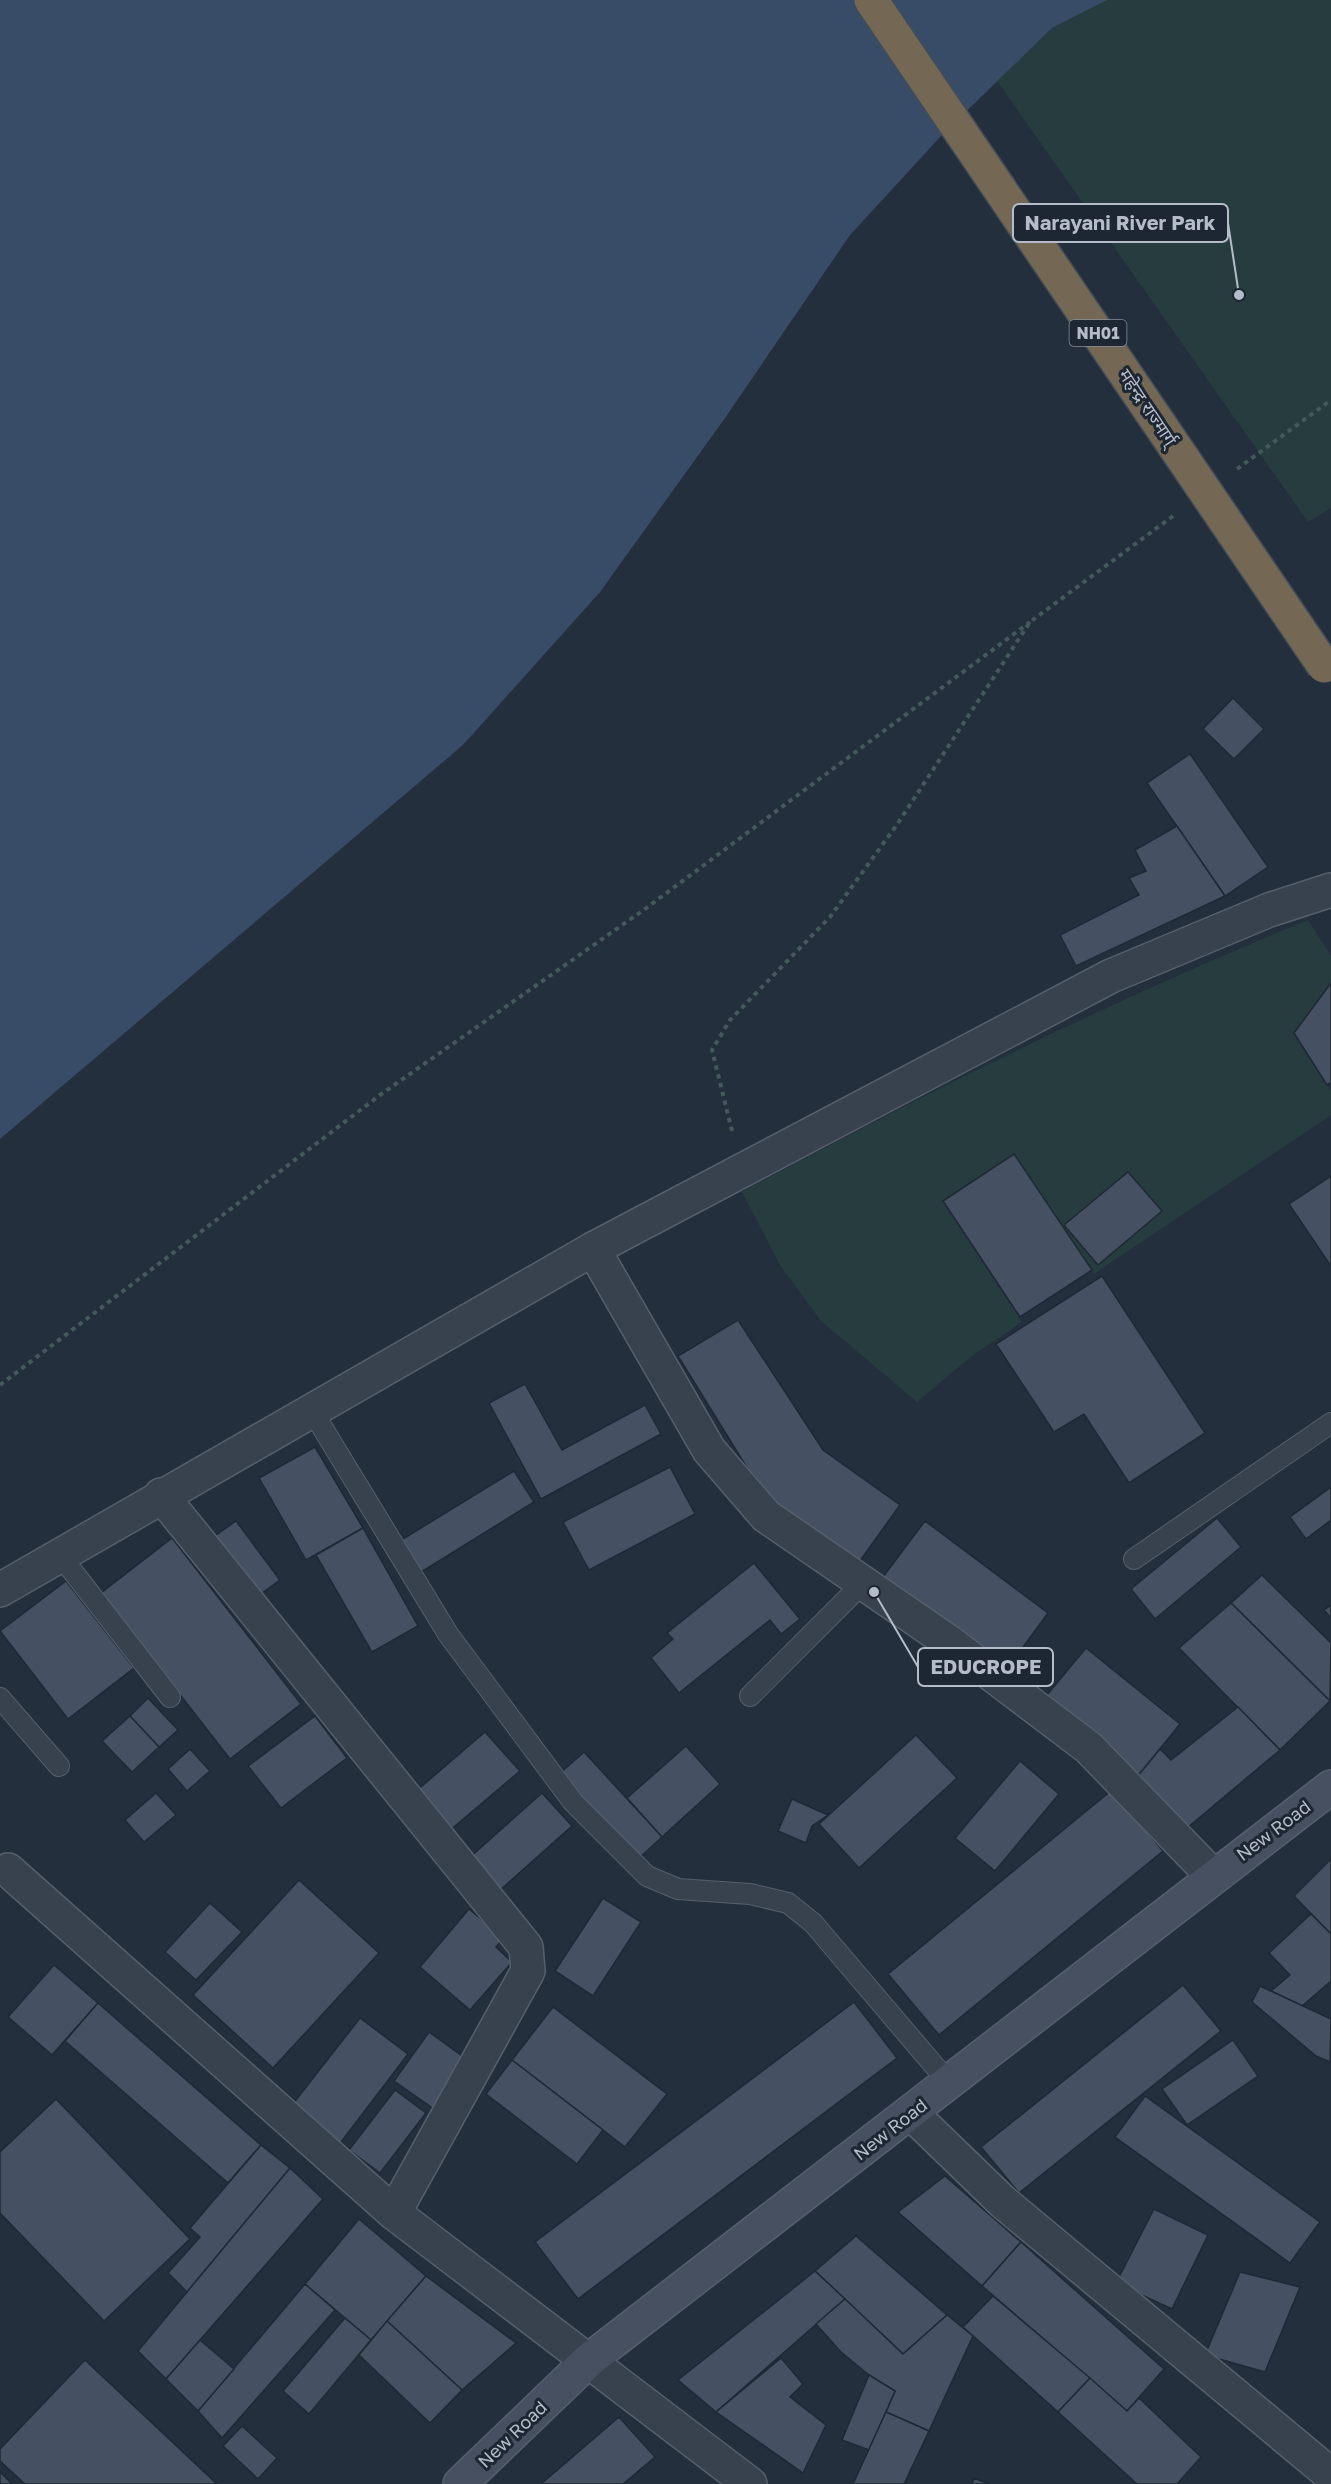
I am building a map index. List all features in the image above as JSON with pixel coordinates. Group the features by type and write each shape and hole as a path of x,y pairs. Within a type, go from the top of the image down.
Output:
{"highway":[{"name":"महेन्द्र राज्मार्ग्","path":"871,0 1324,666"}],"street":[{"path":"0,1590 161,1495 593,1249 744,1169 1112,976 1269,910 1331,890"},
{"path":"593,1249 709,1450 766,1516 949,1642 1089,1748 1213,1876"},
{"path":"161,1495 525,1947 528,1971 394,2212"},
{"name":"New Road","path":"460,2484 589,2360 1331,1787"},
{"path":"8,1870 394,2212 750,2484"},
{"path":"911,2113 1003,2202 1331,2475"}],"lane":[{"path":"311,1409 448,1634 573,1802 646,1876 678,1889 750,1894 788,1903 813,1923 949,2083"},
{"path":"1134,1560 1331,1423"},
{"path":"60,1555 170,1697"},
{"path":"750,1696 863,1583"},
{"path":"0,1698 59,1767"}],"path":[{"path":"1228,476 1331,399"},
{"path":"0,1385 380,1095 645,909 1181,511"},
{"path":"744,1169 725,1108 712,1050 730,1020 830,917 896,826 1030,622"}],"green space":[{"path":"1107,0 1331,0 1331,508 1308,522 997,81 1052,28"},
{"path":"1308,920 1331,956 1331,983 1294,1033 1331,1091 1331,1115 1094,1274 1014,1154 943,1201 1022,1322 969,1358 917,1402 821,1321 780,1265 742,1192 881,1118 1022,1048 1164,982"}],"water":[{"path":"0,0 1107,0 1052,28 941,136 850,235 725,418 600,592 463,745 0,1139"}],"building":[{"path":"1233,698 1264,729 1234,759 1203,729"},
{"path":"1190,754 1268,867 1225,896 1147,783"},
{"path":"1177,826 1225,896 1076,966 1060,935 1139,895 1129,878 1146,871 1135,850"},
{"path":"1331,983 1331,1082 1327,1085 1294,1033"},
{"path":"1014,1154 1092,1270 1020,1317 943,1201"},
{"path":"1128,1172 1162,1211 1098,1265 1064,1225"},
{"path":"1331,1176 1331,1266 1289,1204"},
{"path":"1102,1276 1205,1433 1129,1483 1084,1414 1054,1432 996,1344"},
{"path":"738,1320 823,1450 900,1505 857,1565 770,1505 678,1356"},
{"path":"525,1384 562,1450 645,1405 661,1434 541,1499 489,1403"},
{"path":"315,1447 363,1528 306,1560 259,1478"},
{"path":"670,1467 695,1514 589,1570 563,1522"},
{"path":"514,1471 534,1502 418,1574 398,1542"},
{"path":"1331,1487 1331,1520 1306,1539 1290,1517"},
{"path":"1217,1518 1241,1547 1155,1619 1131,1589"},
{"path":"236,1521 280,1580 251,1601 206,1542"},
{"path":"925,1521 1048,1613 1004,1673 880,1581"},
{"path":"363,1528 418,1626 372,1652 316,1555"},
{"path":"172,1538 301,1704 230,1759 101,1593"},
{"path":"754,1563 800,1619 781,1634 770,1620 679,1693 651,1658 673,1639 667,1633"},
{"path":"1262,1575 1331,1643 1330,1701 1231,1603"},
{"path":"66,1581 134,1668 68,1719 0,1631"},
{"path":"1231,1603 1330,1701 1280,1750 1179,1648"},
{"path":"1331,1605 1331,1618 1324,1610"},
{"path":"1086,1648 1180,1724 1137,1777 1042,1701"},
{"path":"148,1698 178,1730 159,1747 130,1716"},
{"path":"1238,1707 1280,1750 1187,1828 1137,1777 1160,1749 1171,1760"},
{"path":"130,1716 159,1747 132,1772 102,1741"},
{"path":"315,1716 347,1758 281,1808 248,1766"},
{"path":"485,1732 520,1771 442,1837 408,1798"},
{"path":"916,1735 957,1778 859,1868 819,1824"},
{"path":"686,1746 720,1784 662,1837 627,1798"},
{"path":"190,1749 210,1771 187,1791 168,1769"},
{"path":"584,1752 662,1837 636,1861 558,1775"},
{"path":"1020,1761 1059,1794 995,1871 955,1838"},
{"path":"1112,1790 1163,1851 939,2035 888,1974"},
{"path":"156,1793 176,1815 144,1842 125,1820"},
{"path":"542,1793 572,1826 498,1892 468,1859"},
{"path":"792,1799 828,1815 812,1826 806,1843 778,1831"},
{"path":"1331,1859 1331,1934 1294,1896"},
{"path":"299,1880 379,1953 273,2068 193,1995"},
{"path":"603,1898 641,1922 593,1996 555,1971"},
{"path":"210,1903 242,1932 196,1980 165,1952"},
{"path":"469,1909 504,1938 496,1947 512,1962 470,2010 420,1967"},
{"path":"1311,1914 1331,1934 1331,1981 1302,2006 1271,1991 1290,1975 1269,1953"},
{"path":"54,1965 98,2003 52,2055 8,2017"},
{"path":"1183,1985 1221,2031 1019,2193 981,2147"},
{"path":"1260,1986 1331,2019 1330,2062 1316,2056 1252,2002"},
{"path":"854,2002 897,2058 578,2299 535,2242"},
{"path":"98,2003 261,2145 228,2183 65,2041"},
{"path":"553,2007 667,2094 625,2147 512,2060"},
{"path":"360,2018 408,2054 338,2146 289,2109"},
{"path":"429,2032 469,2061 434,2109 394,2081"},
{"path":"1233,2040 1258,2076 1187,2125 1162,2089"},
{"path":"512,2060 603,2130 577,2164 486,2094"},
{"path":"395,2090 426,2113 380,2173 349,2150"},
{"path":"1145,2096 1320,2222 1290,2263 1115,2137"},
{"path":"56,2099 190,2239 104,2321 0,2213 0,2152"},
{"path":"261,2145 290,2168 187,2292 168,2273 200,2237 190,2228"},
{"path":"290,2168 323,2199 166,2379 138,2351"},
{"path":"945,2176 1021,2242 982,2286 898,2212"},
{"path":"1154,2209 1208,2235 1172,2309 1116,2283"},
{"path":"359,2219 426,2276 371,2340 305,2284"},
{"path":"856,2236 947,2315 903,2354 815,2271"},
{"path":"1021,2242 1164,2369 1127,2411 982,2286"},
{"path":"815,2271 845,2299 716,2412 678,2380"},
{"path":"1240,2272 1300,2287 1265,2372 1205,2355"},
{"path":"426,2276 516,2343 462,2390 387,2321"},
{"path":"305,2284 335,2310 222,2438 198,2411"},
{"path":"993,2296 1090,2378 1058,2412 963,2327"},
{"path":"845,2299 903,2354 947,2315 973,2336 929,2431 886,2412 895,2391 869,2375 841,2352 816,2324"},
{"path":"345,2318 371,2340 309,2414 283,2391"},
{"path":"387,2321 462,2390 430,2423 359,2355"},
{"path":"200,2340 234,2369 198,2411 166,2379"},
{"path":"781,2358 803,2384 790,2397 826,2425 803,2473 716,2412"},
{"path":"85,2360 217,2484 25,2484 0,2461 0,2449"},
{"path":"869,2375 895,2391 869,2450 842,2440"},
{"path":"1090,2378 1127,2411 1139,2398 1201,2457 1177,2484 1137,2484 1058,2412"},
{"path":"886,2412 929,2431 904,2484 853,2484"},
{"path":"619,2417 655,2457 623,2484 541,2484"},
{"path":"242,2426 277,2458 258,2479 223,2446"},
{"path":"0,2472 12,2484 0,2484"},
{"path":"974,2478 989,2484 972,2484"}],"place":[{"name":"Narayani River Park","path":"1239,295"},
{"name":"EDUCROPE","path":"874,1592"}]}
